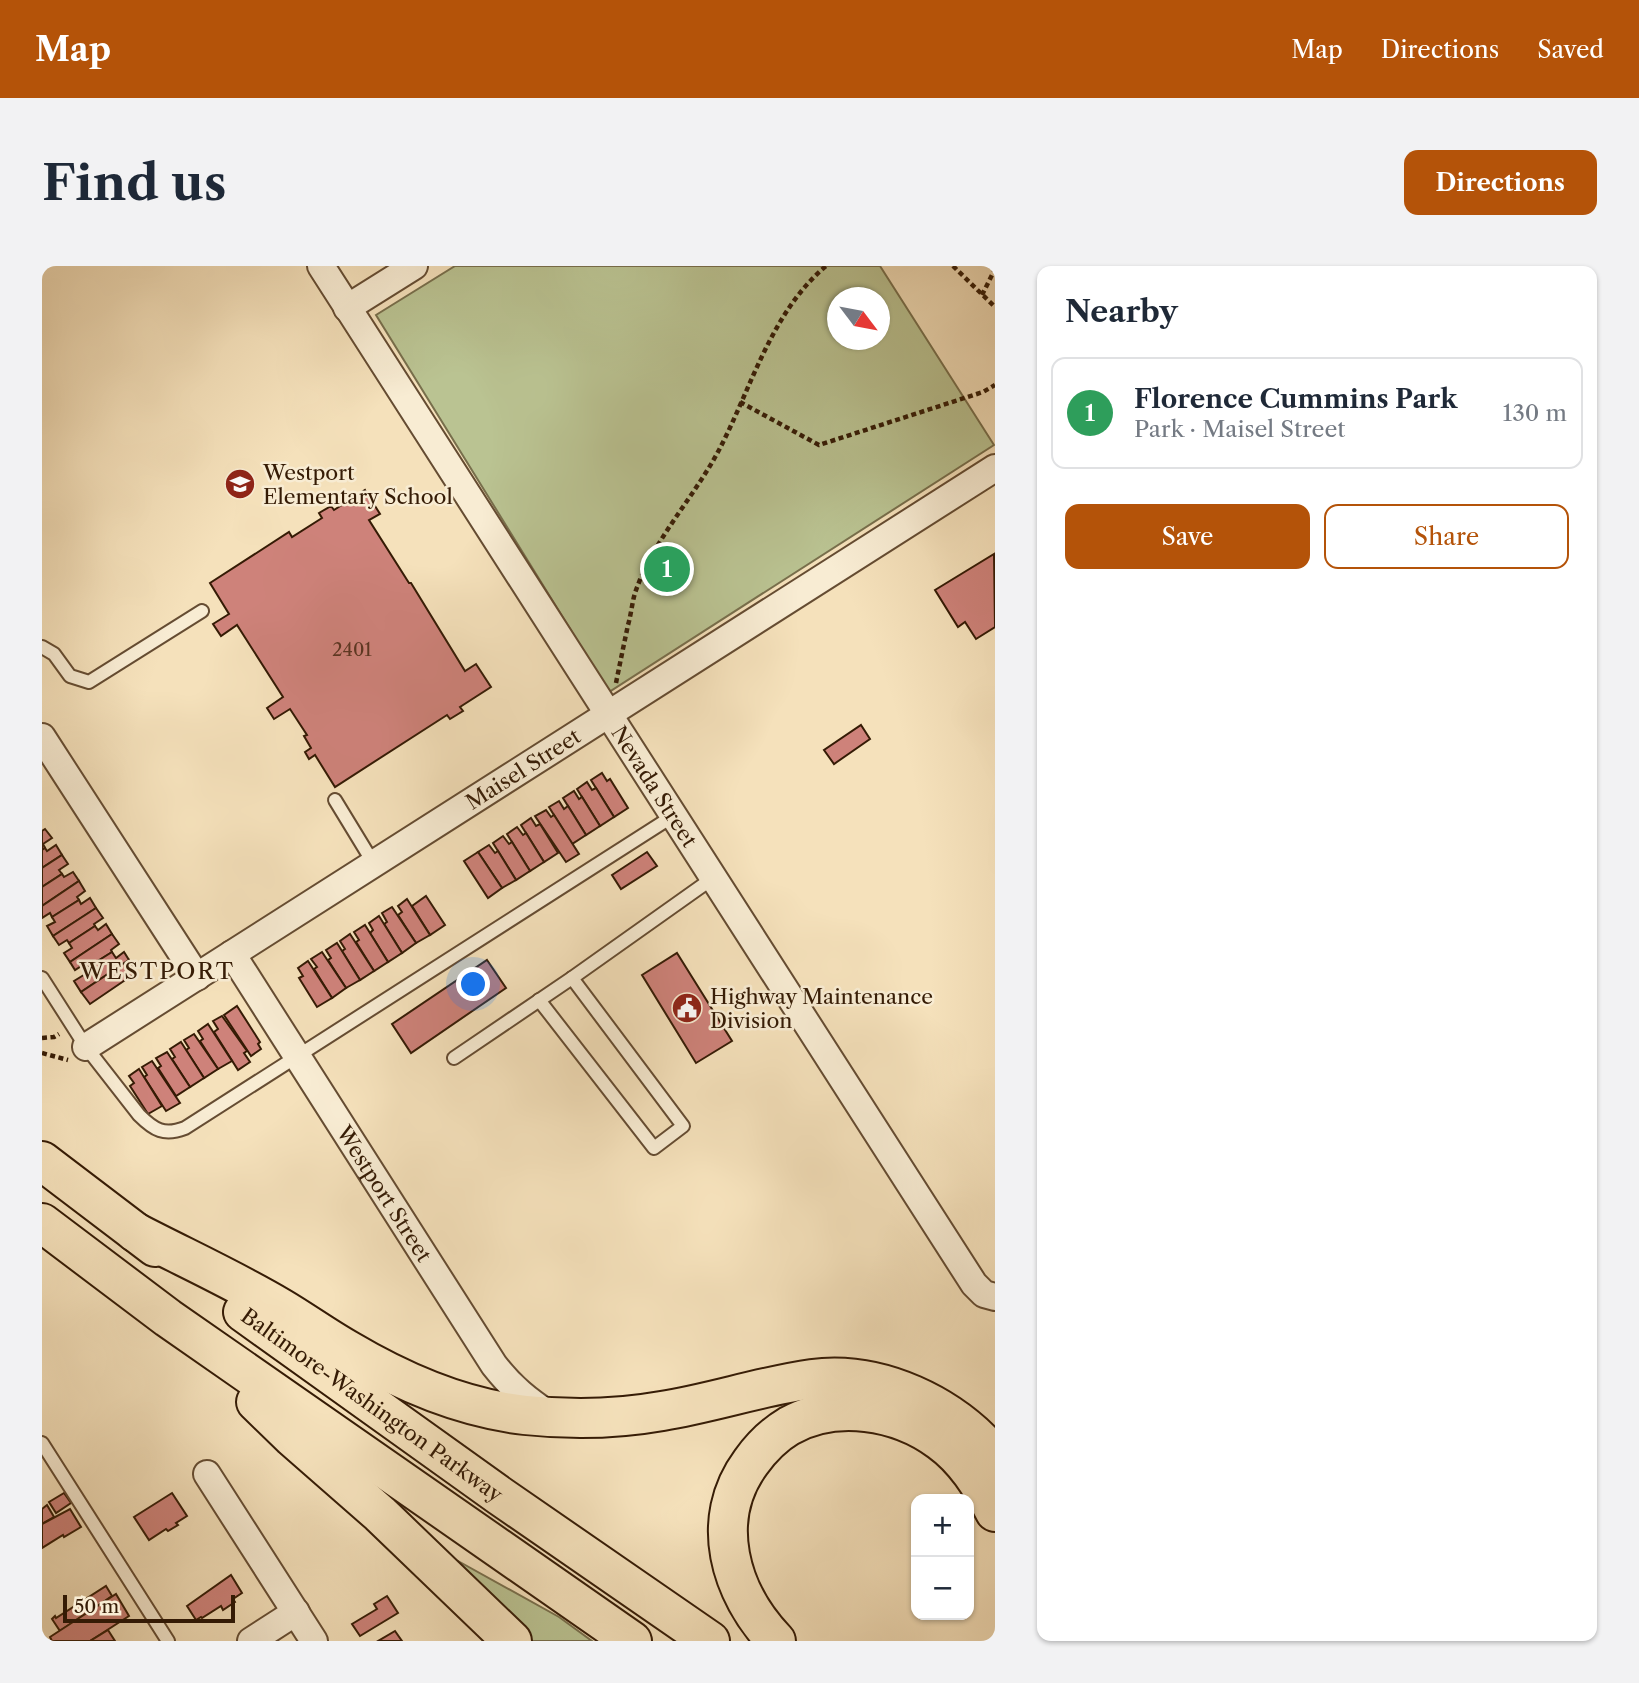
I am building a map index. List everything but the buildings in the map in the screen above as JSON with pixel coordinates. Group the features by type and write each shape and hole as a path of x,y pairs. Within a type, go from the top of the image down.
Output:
{"highway":[{"name":"Baltimore-Washington Parkway","path":"42,1161 338,1381 710,1641"},
{"name":"Baltimore-Washington Parkway","path":"42,1223 168,1318 632,1641"},
{"path":"135,1231 279,1307 372,1364 425,1390 451,1399 523,1415 572,1419 624,1417 660,1412 814,1379 865,1381 887,1385 947,1412 980,1438 995,1456"},
{"path":"168,1318 292,1437 390,1523 512,1641"},
{"path":"776,1641 763,1627 741,1591 734,1574 727,1530 735,1491 743,1473 771,1439 790,1426 836,1411 878,1413 901,1421 940,1441 957,1457 973,1474 995,1512"}],"street":[{"name":"Nevada Street","path":"321,266 974,1284 984,1294 995,1297"},
{"path":"347,308 414,266"},
{"name":"Maisel Street","path":"86,1047 995,468"},
{"path":"42,737 197,977"},
{"name":"Westport Street","path":"232,954 494,1365 509,1384 552,1417"},
{"path":"207,1474 314,1641"},
{"path":"251,1641 296,1612"}],"lane":[{"path":"42,647 54,654 70,676 89,682 202,611"},
{"path":"335,800 374,864"},
{"path":"42,978 86,1047 139,1115 149,1125 173,1133 185,1128 673,816"},
{"path":"454,1058 713,878"},
{"path":"539,1000 654,1148 683,1126 572,978"},
{"path":"42,1443 168,1641"}],"path":[{"path":"613,685 616,683 635,594 662,537 719,450 764,351 789,308 811,278 826,266"},
{"path":"953,266 995,307"},
{"path":"982,295 995,269"},
{"path":"740,402 819,445 995,385"},
{"path":"42,1038 54,1037 66,1030"}],"green space":[{"path":"455,266 880,266 994,445 609,692 376,315"},
{"path":"458,1561 559,1617 592,1641 530,1641 453,1567"}],"place":[{"name":"Westport Elementary School","path":"240,484"},
{"name":"Florence Cummins Park","path":"667,569"},
{"name":"Highway Maintenance Division","path":"687,1008"}],"district":[{"name":"WESTPORT","path":"157,971"}]}
